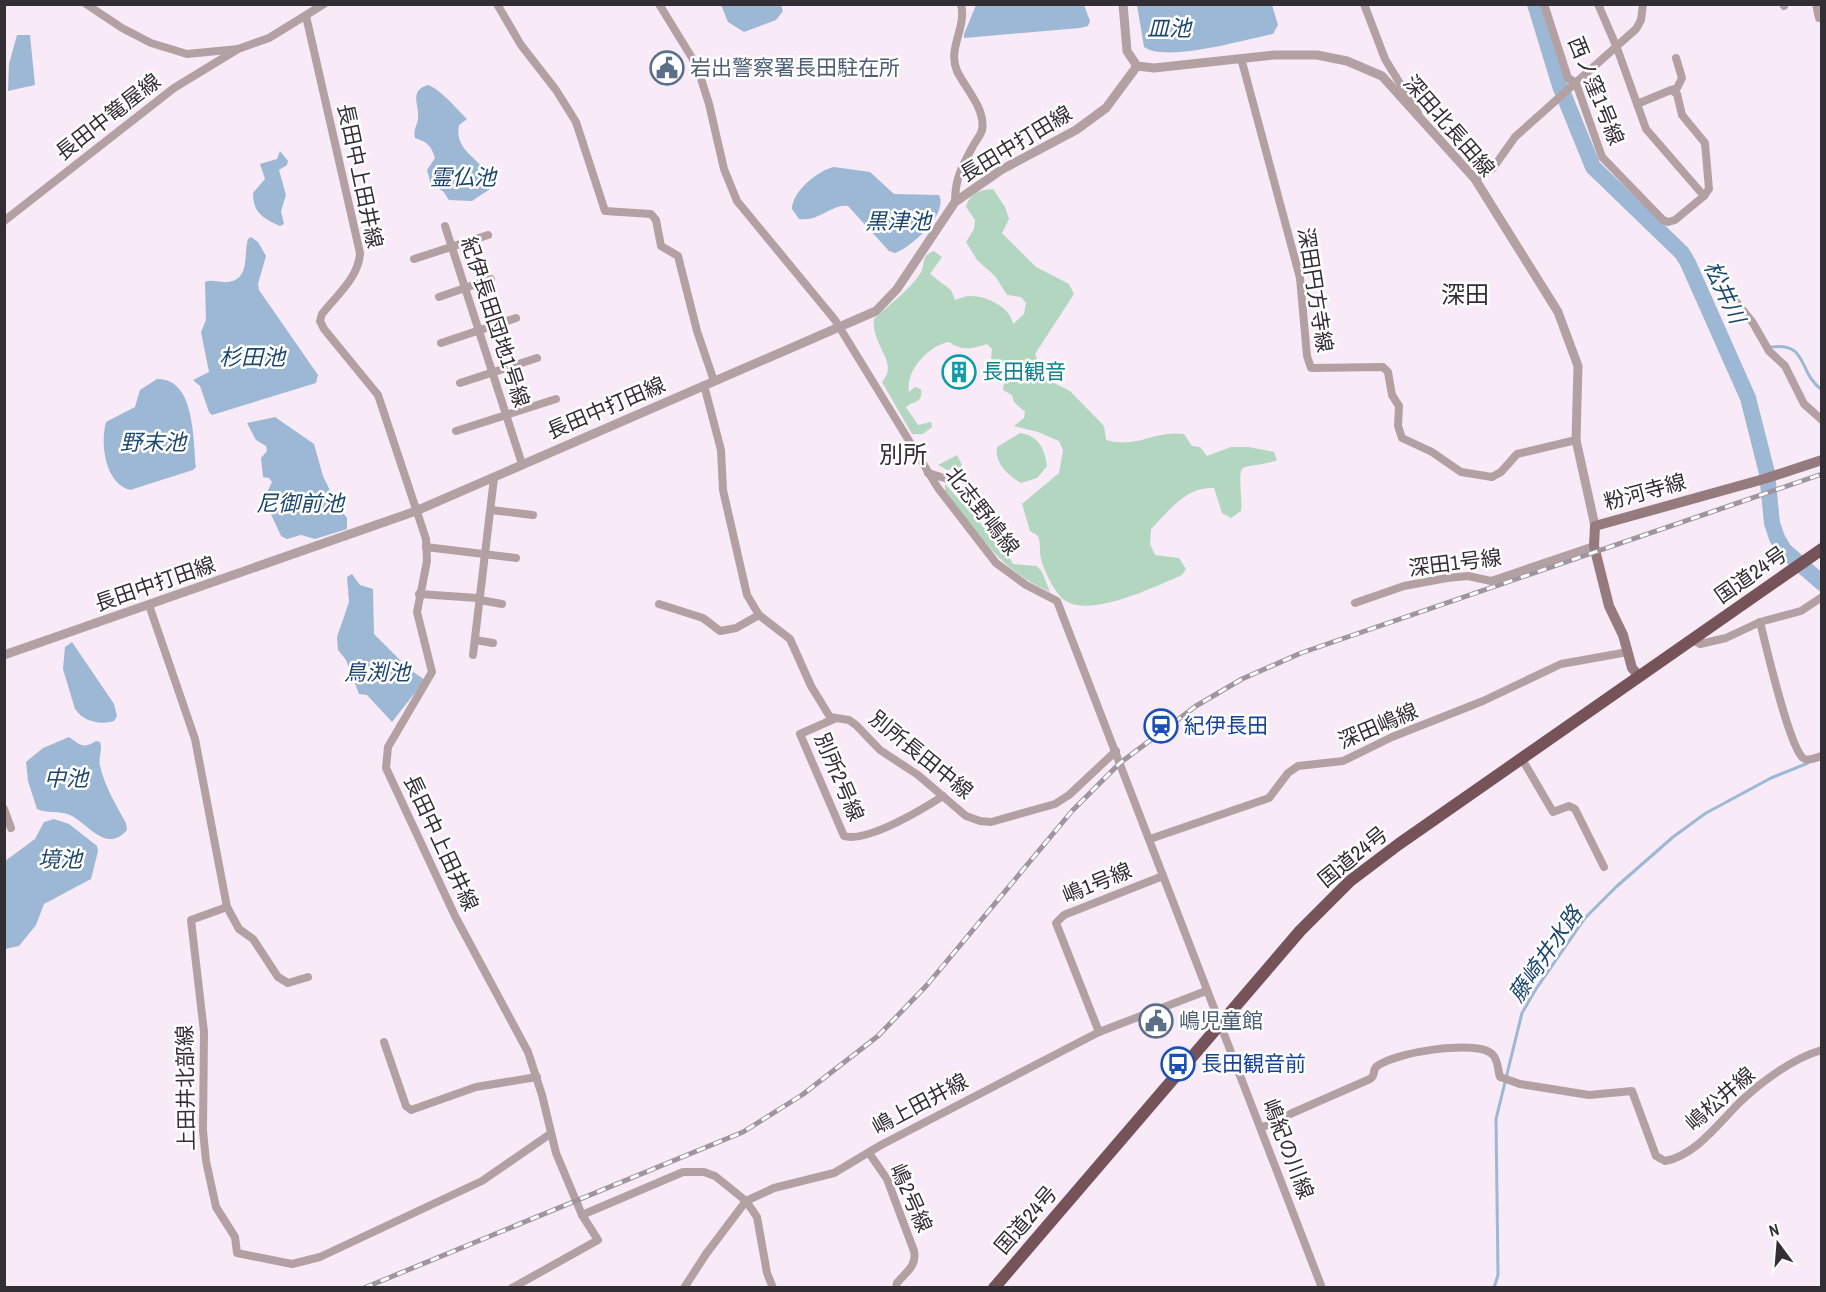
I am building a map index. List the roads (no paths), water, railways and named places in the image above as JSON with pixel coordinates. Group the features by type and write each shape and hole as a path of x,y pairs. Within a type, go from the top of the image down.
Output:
{"highway":[{"name":"国道24号","path":"994,1287 1300,931 1350,881 1638,675 1693,640 1818,553"}],"main road":[{"name":"粉河寺線","path":"1638,675 1632,668 1623,634 1609,606 1594,546 1595,526 1769,478 1821,460"}],"street":[{"path":"86,4 122,28 173,51 187,54 238,49 268,38 324,4"},
{"name":"別所長田中線","path":"497,4 521,45 556,90 576,122 605,211 651,214 656,220 661,246 678,256 709,383 721,450 723,490 747,595 759,615 790,639 826,713 834,719 849,720 880,750 918,775 966,816 980,821 991,822 1055,804 1069,795 1116,751"},
{"name":"北志野嶋線","path":"659,4 696,66 709,104 724,169 737,201 815,293 840,328 928,473 996,563 1026,585 1057,601 1219,1024"},
{"path":"955,202 955,182 982,130 974,96 957,72 955,61 954,46 964,15 961,4"},
{"path":"1123,4 1127,51 1132,63 1137,66"},
{"path":"1364,4 1384,59 1420,118"},
{"name":"西ノ窪1号線","path":"1544,4 1568,78 1576,83 1602,157 1663,220 1668,222 1675,220 1704,196 1646,129 1617,48 1598,4"},
{"path":"1475,179 1493,168 1515,137 1636,29 1641,20 1643,4"},
{"path":"1816,4 1820,18"},
{"name":"長田中上田井線","path":"306,16 360,253 354,274 322,314 320,321 378,395 426,547 427,561 417,612 432,672 388,747 386,768 418,841 528,1052 537,1077 556,1153 581,1212 598,1240 512,1287"},
{"name":"長田中篭屋線","path":"4,221 174,88 238,49"},
{"name":"深田北長田線","path":"1137,66 1154,68 1274,55 1317,55 1347,61 1382,76 1475,179 1558,312 1573,350 1579,379 1576,440 1595,526"},
{"name":"深田円方寺線","path":"1241,58 1300,278 1307,356 1311,368 1383,367 1388,372 1392,395 1399,406 1398,426 1402,438 1432,452 1461,472 1492,477 1501,472 1517,454 1576,440"},
{"path":"1637,104 1677,88 1682,78 1676,58"},
{"name":"長田中打田線","path":"4,655 416,511 876,311 897,289 955,202 1001,170 1076,130 1106,108 1137,66"},
{"path":"1671,90 1677,94 1682,115 1705,143 1709,189 1704,196"},
{"name":"紀伊長田団地1号線","path":"445,226 522,464"},
{"path":"414,259 488,235"},
{"path":"1712,271 1753,323 1767,348 1785,366 1804,404 1821,420"},
{"path":"439,297 491,279"},
{"path":"441,343 516,318"},
{"path":"460,383 537,358"},
{"path":"456,431 556,399"},
{"path":"928,473 951,480"},
{"path":"473,655 483,554 494,478"},
{"path":"491,510 533,515"},
{"name":"深田1号線","path":"1355,603 1404,586 1447,578 1468,576 1491,581 1594,546"},
{"path":"426,547 516,558"},
{"path":"419,594 479,599 502,604"},
{"path":"1693,640 1700,644 1726,638 1760,622 1801,611 1821,597"},
{"path":"659,604 703,618 720,631 736,628 759,615"},
{"path":"149,605 195,739 227,907 239,929 253,939 278,977 288,983 308,977"},
{"path":"1760,622 1785,716 1803,758 1821,756"},
{"path":"475,640 493,643"},
{"name":"深田嶋線","path":"1149,839 1269,798 1288,773 1298,766 1343,761 1392,737 1483,701 1561,664 1628,652"},
{"name":"別所2号線","path":"834,719 800,734 844,837 851,838 885,827 943,796"},
{"path":"1522,759 1553,812 1567,807 1575,809 1604,867"},
{"path":"4,809 11,828"},
{"name":"嶋1号線","path":"1099,1032 1056,922 1064,915 1163,876"},
{"name":"上田井北部線","path":"227,907 191,920 204,1032 202,1131 206,1161 216,1207 235,1237 237,1253 292,1264 320,1257 482,1181 550,1134"},
{"name":"嶋上田井線","path":"684,1287 746,1201 774,1188 834,1173 1099,1032 1206,991"},
{"name":"嶋紀の川線","path":"1219,1024 1322,1287"},
{"path":"384,1042 406,1106 411,1110 476,1087 537,1077"},
{"name":"嶋松井線","path":"1261,1128 1370,1079 1377,1067 1413,1053 1465,1047 1480,1049 1494,1056 1506,1080 1589,1095 1632,1091 1656,1156 1665,1161 1706,1138 1741,1101 1762,1084 1808,1054 1821,1050"},
{"name":"嶋2号線","path":"869,1153 886,1179 916,1260 897,1282 897,1287"},
{"path":"581,1212 683,1172 704,1172 716,1176 746,1201 757,1217 766,1266 773,1287"}],"water":[{"path":"721,5 781,5 783,11 776,20 744,32 728,22"},
{"path":"976,5 1084,5 1090,21 1088,26 1080,28 964,38"},
{"name":"皿池","path":"1137,5 1272,5 1278,25 1273,34 1226,45 1187,51 1155,51 1144,47"},
{"path":"17,35 30,35 35,85 8,91 9,64"},
{"name":"霊仏池","path":"428,85 443,95 467,119 459,125 458,135 461,143 484,169 493,187 472,201 449,200 443,191 431,185 427,170 435,158 428,145 415,138 418,119 416,99 418,91"},
{"path":"280,151 288,161 287,165 279,170 286,195 281,211 284,224 280,226 260,214 253,200 253,193 265,179 260,164 277,159"},
{"name":"黒津池","path":"834,167 870,172 894,194 939,195 941,202 939,211 919,237 895,253 889,251 848,206 836,208 813,218 799,219 792,209 796,196 814,177"},
{"name":"杉田池","path":"251,237 258,242 266,256 258,284 259,290 318,375 316,383 212,415 200,386 193,380 209,372 201,332 206,320 205,282 228,282 240,276 245,265 248,239"},
{"name":"野末池","path":"157,379 169,381 179,388 185,399 190,412 196,467 193,470 130,490 115,480 106,462 104,431 106,422 135,407 140,390"},
{"name":"尼御前池","path":"275,417 314,444 323,476 337,505 347,518 347,529 315,539 301,535 287,539 281,536 264,499 272,482 269,478 263,477 261,458 267,451 266,446 256,440 247,423"},
{"name":"鳥渕池","path":"352,574 360,585 373,589 374,634 409,669 425,680 392,722 367,695 359,694 346,660 338,650 337,637 349,602 347,577"},
{"path":"72,642 114,704 117,716 114,721 103,723 93,721 83,717 75,709 63,669 65,647"},
{"name":"中池","path":"69,737 84,746 96,741 100,742 102,774 126,823 127,830 119,837 105,838 70,815 37,809 28,781 26,762 43,748"},
{"name":"境池","path":"54,819 69,824 97,846 98,851 91,879 44,904 36,925 19,946 5,949 5,861 35,839 44,822"}],"waterway":[{"name":"松井川","path":"1535,4 1560,86 1593,167 1682,253 1688,263 1748,398 1767,473 1772,523 1777,538 1784,550 1822,583"},
{"path":"1771,347 1791,349 1797,354 1814,383 1822,390"},
{"name":"藤崎井水路","path":"1494,1288 1498,1275 1496,1119 1522,1013 1536,989 1585,918 1616,887 1673,837 1706,813 1771,778 1808,763"}],"railway":[{"path":"364,1288 743,1132 802,1095 878,1036 927,985 1072,811 1120,763 1196,706 1242,679 1301,653 1822,474"}],"place":[{"name":"岩出警察署長田駐在所","path":"667,68"},
{"name":"長田観音","path":"959,372"},
{"name":"紀伊長田","path":"1161,726"},
{"name":"嶋児童館","path":"1156,1021"},
{"name":"長田観音前","path":"1178,1064"}],"district":[{"name":"深田","path":"1465,295"},
{"name":"別所","path":"903,455"}]}
